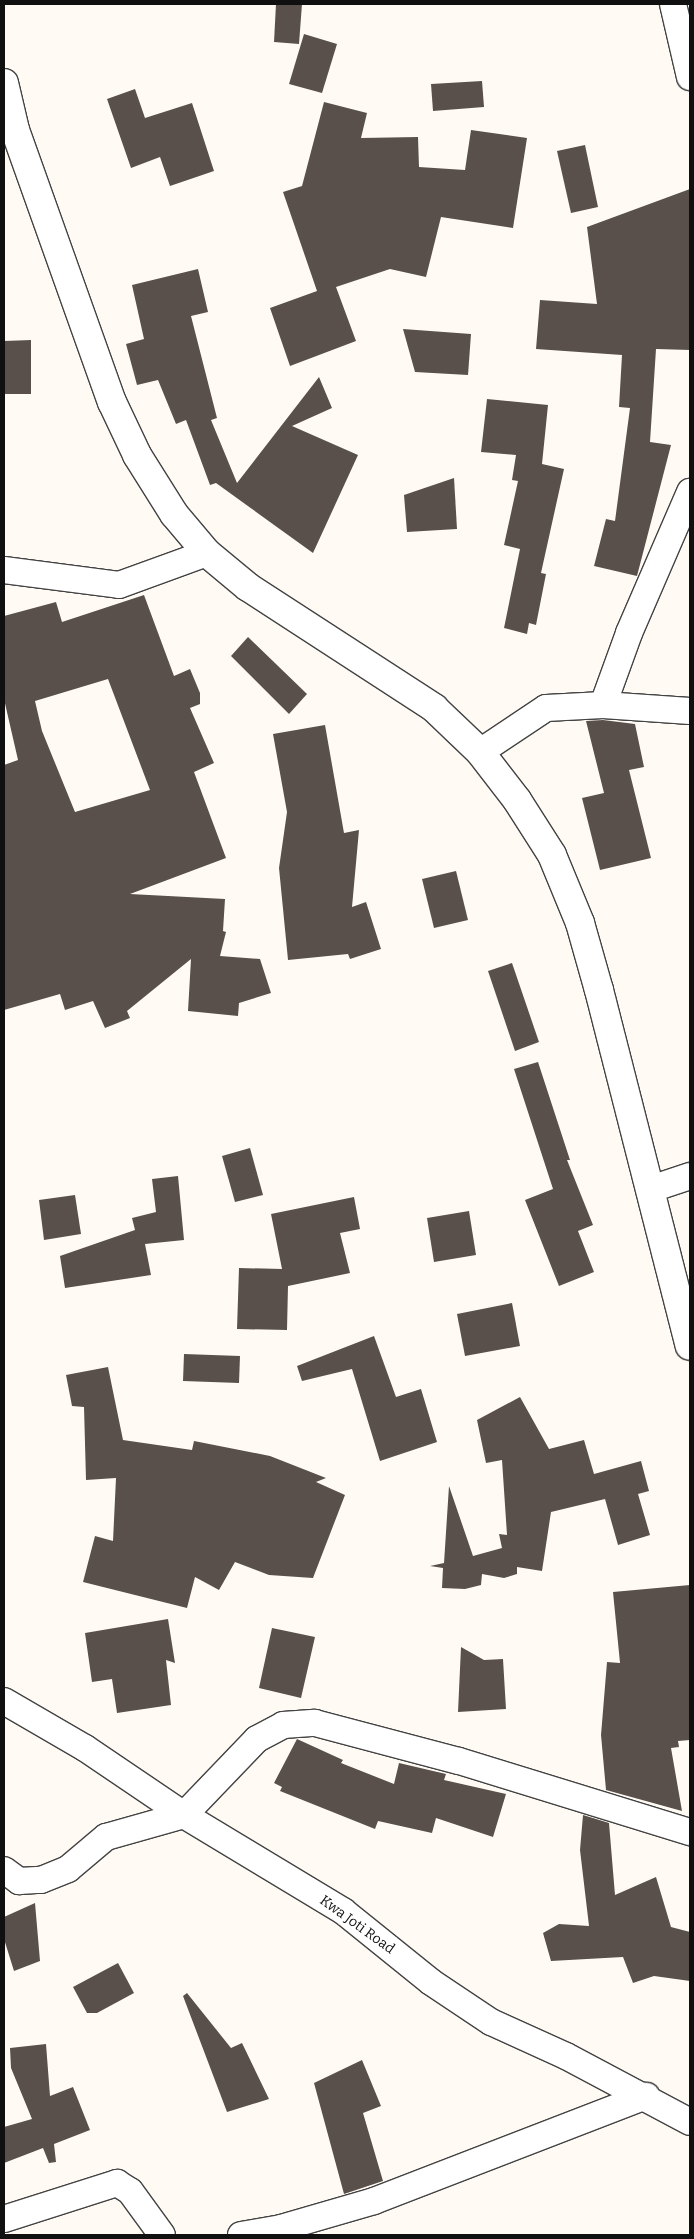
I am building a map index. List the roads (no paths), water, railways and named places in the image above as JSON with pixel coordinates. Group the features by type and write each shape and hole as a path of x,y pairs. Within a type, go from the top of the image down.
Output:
{"street":[{"path":"673,4 690,77"},
{"path":"4,83 15,130 112,402 137,455 174,514 207,553 248,587 434,708 480,752 517,800 552,856 580,923 651,1189 690,1346"},
{"path":"603,705 629,633 690,492"},
{"path":"4,570 118,585 207,553"},
{"path":"480,752 546,708 603,705 690,711"},
{"path":"651,1189 690,1176"},
{"name":"Kwa Joti Road","path":"4,1701 85,1748 184,1814 342,1911 431,1982 490,2022 646,2096 690,2122"},
{"path":"4,1870 19,1881 41,1880 68,1869 106,1837 184,1814 257,1739 283,1725 315,1723 459,1761 690,1832"},
{"path":"241,2235 281,2228 374,2201 646,2096"},
{"path":"4,2219 117,2184 130,2191 148,2220 162,2235"}]}
